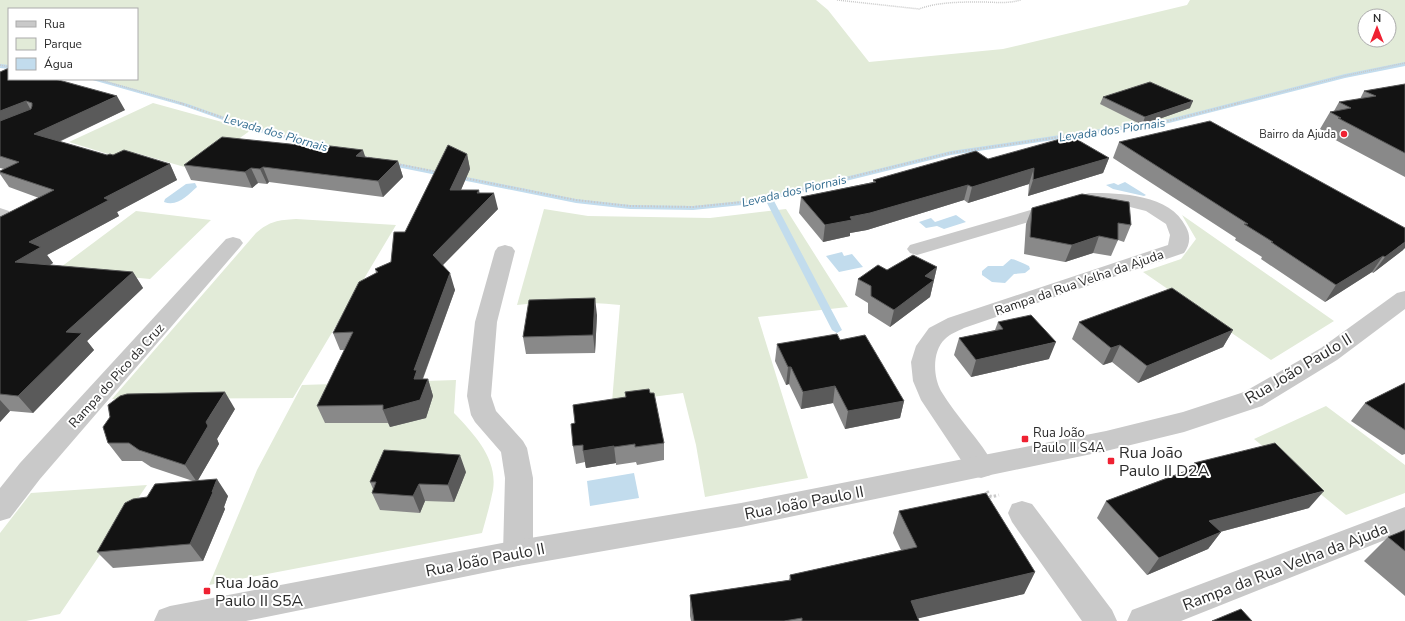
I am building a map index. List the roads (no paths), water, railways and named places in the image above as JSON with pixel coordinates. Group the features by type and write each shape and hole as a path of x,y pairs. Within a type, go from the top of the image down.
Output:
{"street":[{"name":"Rampa da Rua Velha da Ajuda","path":"917,249 1089,199 1116,198 1146,204 1172,219 1180,235 1177,248 956,323 937,333 928,346 923,362 925,381 930,394 981,467"},
{"path":"0,214 2,215 0,228"},
{"name":"Rampa do Pico da Cruz","path":"0,509 30,471 234,243"},
{"path":"505,251 486,322 479,396 484,415 514,448 519,478 518,552"},
{"name":"Rua João Paulo II","path":"170,621 518,552 741,515 1106,441 1176,424 1253,399 1329,354 1405,298"},
{"path":"1022,513 1100,621"},
{"name":"Rampa da Rua Velha da Ajuda","path":"1142,621 1405,519"}],"water":[{"path":"1125,182 1146,195 1144,196 1113,189 1106,185 1114,183 1118,185"},
{"path":"195,183 197,187 178,202 164,202 165,199 186,184"},
{"path":"956,215 966,222 944,229 937,226 926,228 919,222 931,218 935,222"},
{"path":"842,252 844,256 852,254 863,267 839,272 826,256"},
{"path":"1011,259 1029,266 1030,269 1025,273 1014,274 1005,283 992,282 982,275 982,271 988,266 1003,266"},
{"path":"634,473 639,498 590,506 587,481"}],"waterway":[{"name":"Levada dos Piornais","path":"768,198 951,153 1169,121 1345,76 1405,64"},
{"name":"Levada dos Piornais","path":"0,66 8,67"},
{"name":"Levada dos Piornais","path":"96,80 186,105 250,128 332,149"},
{"name":"Levada dos Piornais","path":"387,163 576,201 630,207 693,208 752,202 768,198"},
{"path":"768,198 837,330"}],"place":[{"name":"Bairro da Ajuda","path":"1344,134"},
{"name":"Rua João Paulo II S4A","path":"1025,439"},
{"name":"Rua João Paulo II D2A","path":"1111,461"},
{"name":"Rua João Paulo II S5A","path":"207,591"}]}
